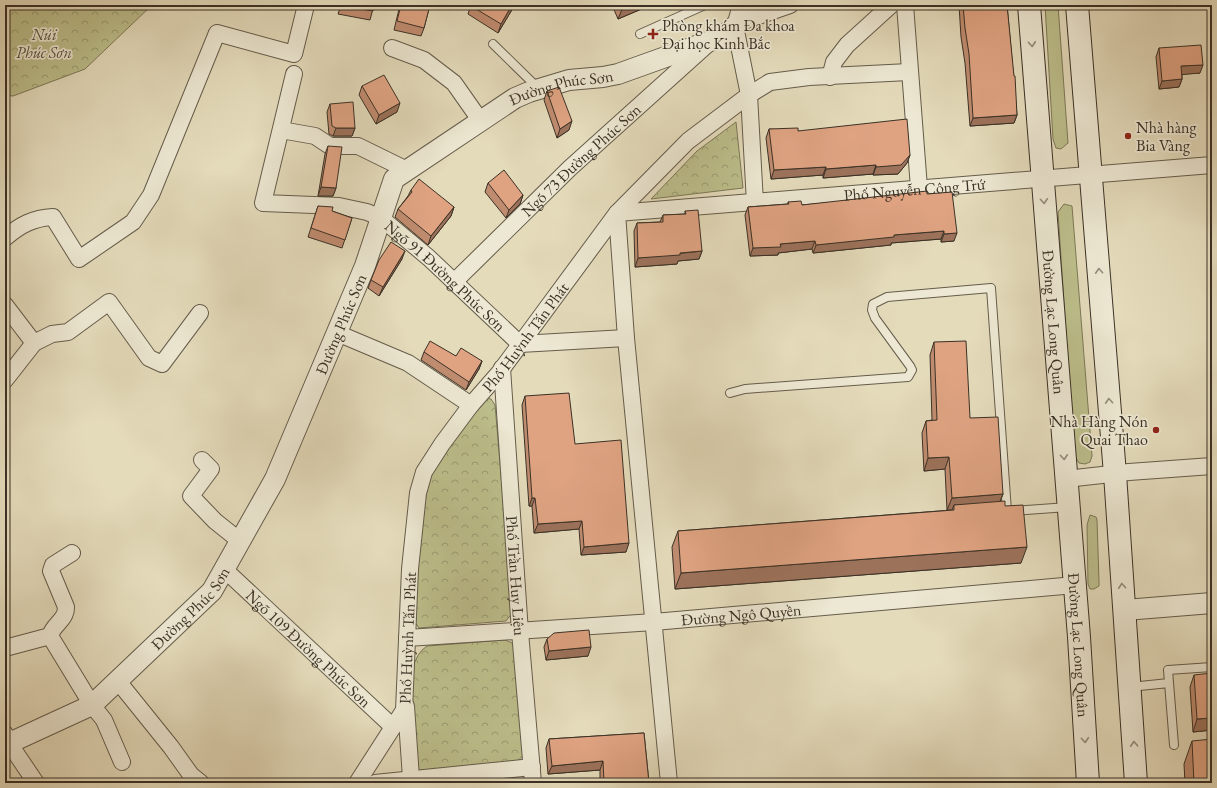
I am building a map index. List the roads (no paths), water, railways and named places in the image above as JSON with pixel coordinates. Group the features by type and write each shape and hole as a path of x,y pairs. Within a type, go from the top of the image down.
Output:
{"main road":[{"name":"Đường Lạc Long Quân","path":"1029,5 1075,585 1088,783"},
{"path":"1078,5 1125,610 1136,783"}],"street":[{"path":"5,238 18,227 31,220 53,217 79,259 133,222 151,195 217,33 294,54 306,5"},
{"path":"755,203 749,95 739,18 790,5"},
{"path":"830,77 834,62 847,45 891,5"},
{"path":"905,5 919,188"},
{"name":"Đường Phúc Sơn","path":"6,741 92,705 212,591 275,480 365,266 394,179 515,98 570,80 618,74 710,42 724,36 739,18"},
{"name":"Ngõ 73 Đường Phúc Sơn","path":"454,282 570,168 710,42"},
{"path":"392,48 424,60 454,83 480,120"},
{"name":"Phố Huỳnh Tấn Phát","path":"356,783 402,715 406,703 406,638 410,569 421,482 424,472 442,444 471,405 502,368 617,214 688,140 749,95 770,82 909,72"},
{"path":"294,74 281,130 315,136 330,146 358,146 407,170"},
{"name":"Ngõ 91 Đường Phúc Sơn","path":"281,130 263,203 339,206 367,212 381,218 430,258 520,344 626,338"},
{"name":"Phố Nguyễn Công Trứ","path":"617,214 1212,165"},
{"path":"617,214 626,338 669,783"},
{"path":"5,380 34,343 52,334 68,332 109,302 149,358 162,364 200,313"},
{"path":"5,305 34,343"},
{"path":"337,333 408,363 471,405"},
{"name":"Phố Trần Huy Liệu","path":"502,368 520,632 532,775"},
{"path":"202,460 211,468 191,496 215,520 240,541"},
{"path":"1066,479 1212,466"},
{"path":"72,553 53,565 51,571 66,608 66,613 64,618 52,629 50,636 92,705 104,720 122,762"},
{"name":"Ngõ 109 Đường Phúc Sơn","path":"224,569 393,727"},
{"name":"Đường Ngô Quyền","path":"406,638 520,632 654,622 1075,585"},
{"path":"1125,610 1212,603"},
{"path":"5,648 50,636"},
{"path":"117,680 172,747 191,775 200,783"},
{"path":"406,703 411,778"},
{"path":"6,741 36,783"},
{"path":"375,783 411,778 532,775"}],"lane":[{"path":"640,34 705,5"},
{"path":"492,44 539,89"},
{"path":"730,394 745,389 908,377 912,370 875,318 872,310 874,304 887,297 991,288 1003,512 1069,507"},
{"path":"1174,745 1168,670 1212,667"},
{"path":"1130,687 1169,683"}],"place":[{"name":"Phòng khám Đa khoa Đại học Kinh Bắc","path":"653,34"},
{"name":"Nhà hàng Bia Vàng","path":"1128,136"},
{"name":"Nhà Hàng Nón Quai Thao","path":"1156,430"}],"park label":[{"name":"Núi Phúc Sơn","path":"44,43"}]}
